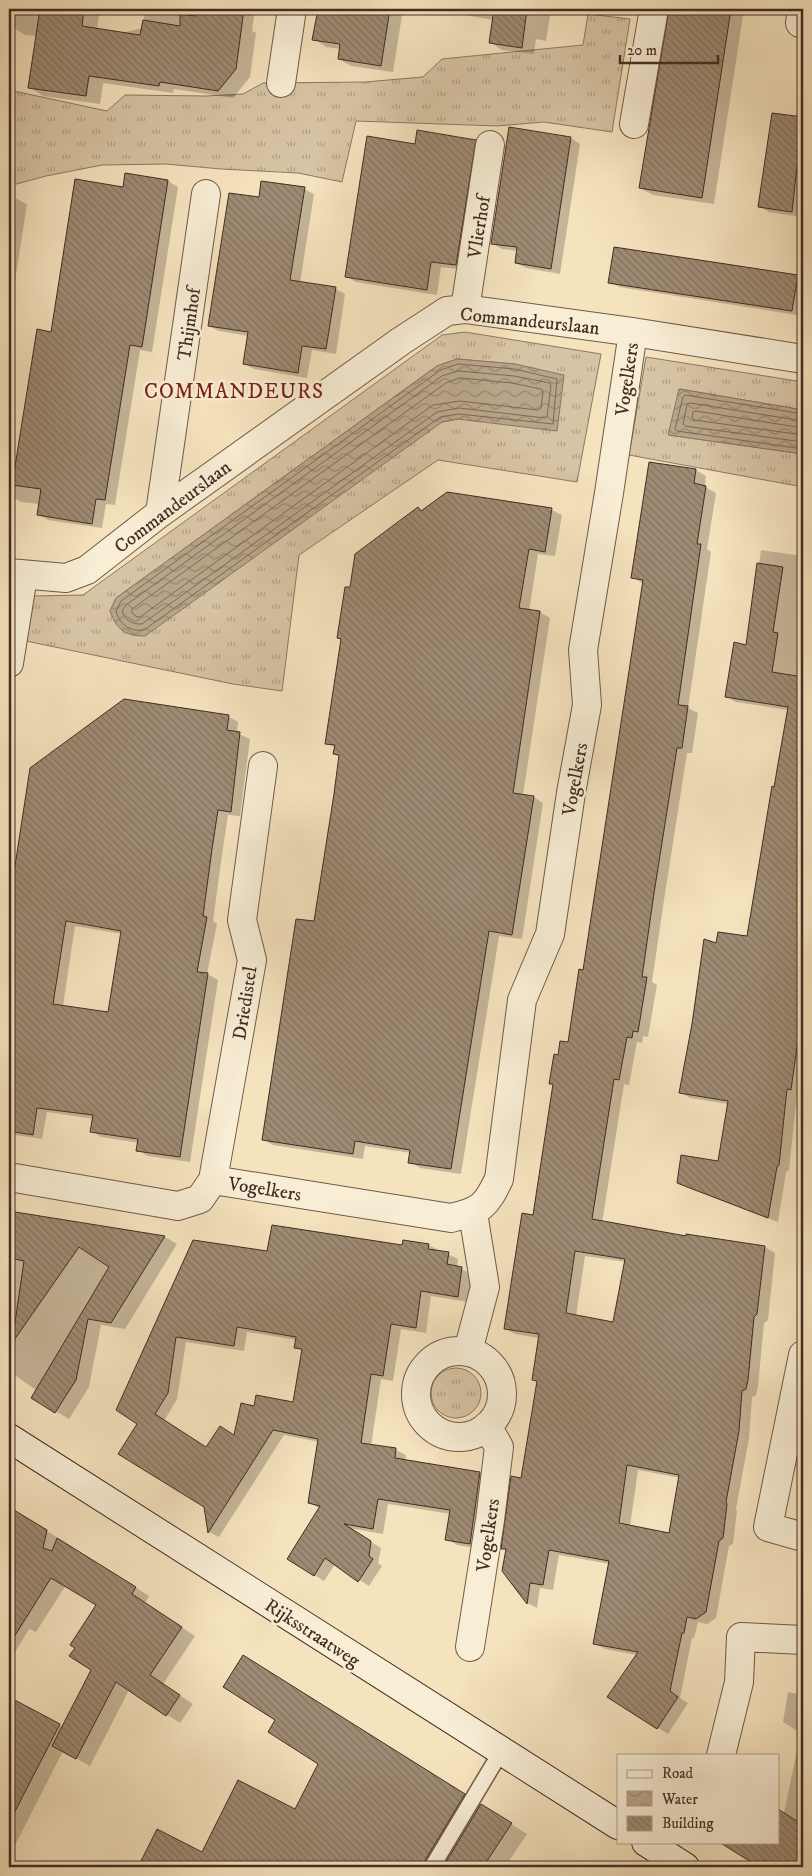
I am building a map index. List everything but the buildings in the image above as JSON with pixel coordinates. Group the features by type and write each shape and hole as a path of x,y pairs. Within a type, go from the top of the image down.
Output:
{"street":[{"path":"281,84 292,9"},
{"path":"634,124 654,9"},
{"name":"Vlierhof","path":"465,309 490,145"},
{"name":"Thijmhof","path":"160,513 206,194"},
{"name":"Commandeurslaan","path":"16,575 66,578 87,570 160,513 401,341 447,311 465,309 632,332 803,359"},
{"name":"Vogelkers","path":"9,1178 178,1206 200,1198 214,1180 451,1218 473,1213 490,1198 498,1179 522,1000 550,934 571,793 587,705 583,650 609,493 632,332"},
{"path":"9,663 16,575"},
{"name":"Driedistel","path":"214,1180 252,960 242,920 263,766"},
{"path":"468,1351 485,1287 473,1213"},
{"path":"453,1350 468,1351 480,1356 491,1365 498,1376 502,1390 501,1403 496,1416 487,1426 475,1434 460,1437 446,1435 433,1429 423,1418 417,1405 415,1390 419,1376 427,1364 439,1355 453,1350"},
{"path":"802,1368 768,1527 803,1537"},
{"name":"Vogelkers","path":"470,1647 490,1520 499,1447 487,1426"},
{"name":"Rijksstraatweg","path":"9,1438 617,1824"},
{"path":"721,1754 739,1682 741,1637 803,1640"},
{"path":"649,1844 685,1867"}],"lane":[{"path":"432,1867 502,1750"}],"green space":[{"path":"588,14 630,19 612,132 544,122 497,126 356,121 342,182 298,173 166,164 102,165 46,176 9,186 9,90 107,111 125,95 206,96 243,94 263,83 365,82 423,77 442,59 583,45"},
{"path":"465,332 601,354 577,482 438,460 299,555 282,691 233,684 26,641 33,596 83,595 442,335","holes":["457,359 515,364 458,419 442,422 110,611 116,598 437,366"]},
{"path":"646,357 803,382 803,410 680,389 669,435 803,454 803,487 629,455"},
{"path":"451,1368 461,1368 474,1375 481,1388 481,1398 474,1411 461,1418 451,1418 442,1414 435,1407 431,1398 431,1388 435,1379 442,1372"}],"water":[{"path":"457,359 515,364 564,375 557,431 458,419 442,422 145,636 132,635 119,627 110,611 116,598 437,366"},
{"path":"679,389 803,410 803,454 668,435"}],"district":[{"name":"COMMANDEURS","path":"234,391"}]}
